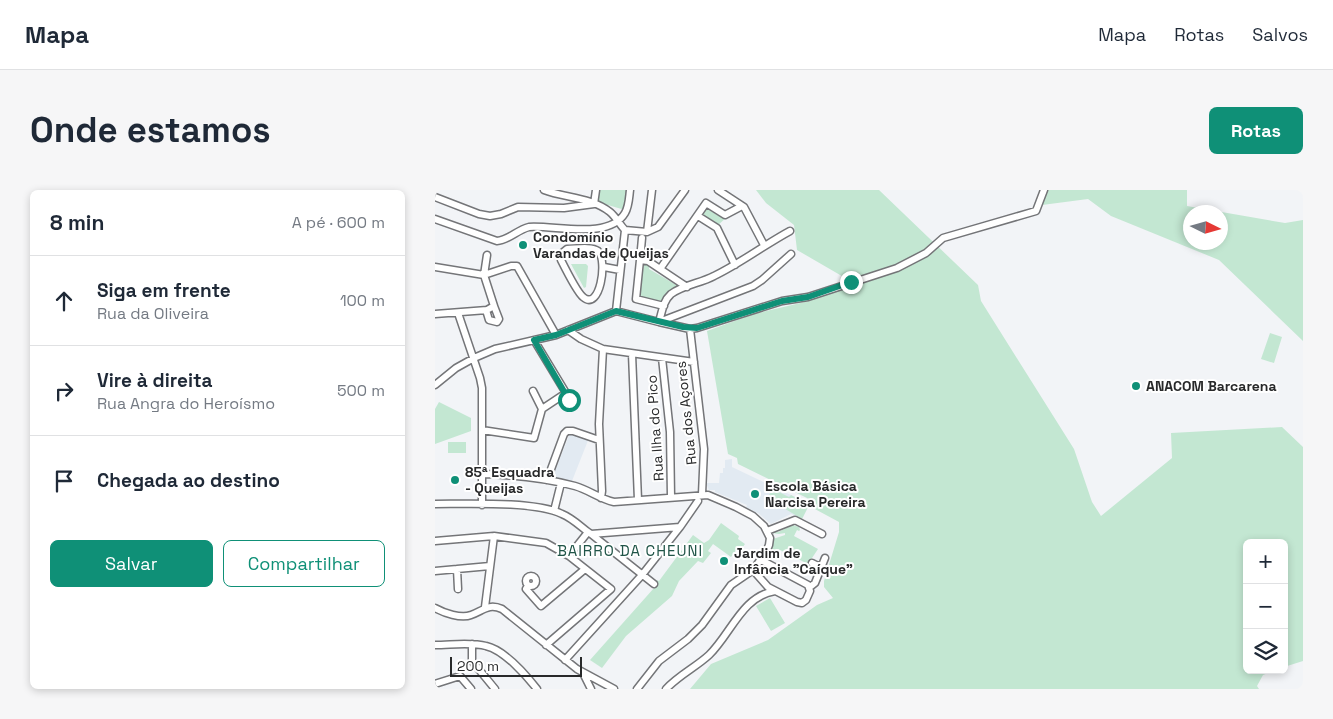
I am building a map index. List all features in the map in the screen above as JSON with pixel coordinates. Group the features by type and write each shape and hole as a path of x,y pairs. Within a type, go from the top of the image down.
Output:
{"street":[{"path":"544,190 561,196 582,198 610,212 625,230 644,235 658,228 685,190"},
{"path":"594,204 597,190"},
{"path":"435,219 497,241 503,240 526,228 599,229 609,227 617,222 626,211 630,190"},
{"path":"652,190 640,260 636,299 663,306"},
{"path":"719,190 742,206 764,245"},
{"path":"435,385 456,368 495,349 556,335 616,311 690,328 704,326 782,301 808,297 897,268 926,253 943,238 1036,211 1044,190"},
{"path":"435,197 479,214 490,216 518,207 564,208 594,204"},
{"path":"660,269 706,203 725,215 742,206"},
{"path":"698,216 717,228 735,265"},
{"path":"616,311 625,230"},
{"path":"659,322 663,306 672,294 687,286 713,277 758,252 764,245 790,231"},
{"path":"567,249 593,249 599,252 604,267 599,291 594,297 589,299 582,296 560,257 567,249"},
{"path":"659,322 753,286 791,254"},
{"path":"485,310 489,320 497,322 499,319 484,275 487,256"},
{"path":"640,260 648,261 687,286"},
{"path":"435,267 484,275 511,266 519,267 556,335"},
{"path":"604,267 620,270"},
{"path":"435,314 485,310 494,306"},
{"path":"458,313 474,358 482,388 482,505"},
{"name":"Rua dos Açores","path":"690,328 704,449 701,494"},
{"path":"568,330 581,339 603,349 693,362"},
{"path":"482,430 534,438 543,409 567,396 534,340"},
{"path":"601,498 599,440 603,349"},
{"path":"632,354 638,500"},
{"name":"Rua Ilha do Pico","path":"662,358 670,432 671,497"},
{"path":"533,391 543,409"},
{"path":"547,480 564,434 567,431 573,431 599,440"},
{"path":"483,474 547,480 580,488 614,502 701,494 710,496 749,514 762,523 770,538 769,545 761,560 753,570 731,585 702,625 688,639 659,661 637,689"},
{"path":"554,511 561,483"},
{"path":"565,660 643,575 680,527 697,501"},
{"path":"435,504 522,506 554,511 568,517 654,584"},
{"path":"767,531 793,520 822,534"},
{"path":"569,556 589,533 680,527"},
{"path":"485,607 493,536"},
{"path":"435,540 493,536 545,543 569,556 611,589 546,645"},
{"path":"753,570 764,584 802,603 806,600 810,587 815,583 821,572 825,558"},
{"path":"761,560 810,587"},
{"path":"812,563 821,567"},
{"path":"435,571 490,566"},
{"path":"457,569 458,589"},
{"path":"528,586 526,589 541,606 585,569"},
{"path":"666,689 711,652 747,606 766,593 775,591"},
{"path":"435,608 447,614 470,616 485,607 497,607 583,673 614,689"},
{"path":"435,645 472,644 495,649 528,677 537,689"},
{"path":"472,644 472,661 495,689"},
{"path":"583,673 591,689"},
{"path":"435,684 459,676 471,689"}],"shaded area":[{"path":"570,433 589,438 572,481 556,479 553,476"},
{"name":"Escola Básica Narcisa Pereira","path":"732,459 732,467 810,504 802,519 791,514 771,524 758,513 746,508 747,505 715,492 715,490 709,490 706,483 719,483 720,473 723,473 723,468 725,468 725,460"}],"green space":[{"path":"592,190 627,190 625,210 594,201 595,193"},
{"path":"756,190 879,190 978,285 981,301 1074,449 1092,502 1101,516 1172,458 1171,433 1282,427 1303,447 1303,661 1288,666 1288,539 1243,539 1243,674 1266,674 1263,675 1257,686 1259,689 690,689 711,664 768,640 817,605 833,598 824,587 824,581 839,532 839,522 813,508 813,501 738,464 737,458 728,454 707,331 754,314 809,301 846,286 847,279 797,250 794,225 766,203"},
{"path":"1047,190 1187,190 1187,205 1183,205 1183,245 1111,216 1088,199 1042,205"},
{"path":"706,206 710,208 707,209 719,216 727,217 717,226 701,215"},
{"path":"1228,213 1285,223 1303,220 1303,341 1219,260 1194,250 1228,250"},
{"path":"645,262 649,265 649,269 678,286 667,292 661,301 641,297 639,294 643,264"},
{"path":"571,264 586,264 588,266 586,287 584,288"},
{"path":"1270,333 1282,337 1274,363 1261,359"},
{"path":"439,402 471,418 471,431 435,444 435,409"},
{"path":"448,442 466,442 466,453 448,453"},
{"path":"773,489 789,497 791,495 809,505 802,519 767,498"},
{"path":"721,523 739,536 738,539 745,544 742,548 739,546 731,557 713,544 708,551 711,553 703,563 698,561 679,581 672,596 626,636 602,668 590,660 654,588 657,580 659,581 693,535 704,543 709,540"},
{"path":"793,525 799,527 800,530 797,530 794,536 818,549 808,564 778,549 774,551 770,560 766,559 773,539 785,535 785,533 772,533 772,531 778,532"},
{"path":"770,598 785,623 771,631 756,606"}],"place":[{"name":"Condomínio Varandas de Queijas","path":"523,245"},
{"name":"ANACOM Barcarena","path":"1136,386"},
{"name":"85ª Esquadra - Queijas","path":"455,480"},
{"name":"Escola Básica Narcisa Pereira","path":"755,494"},
{"name":"Jardim de Infância \"Caíque\"","path":"724,561"}],"district":[{"name":"BAIRRO DA CHEUNI","path":"630,550"}],"route":[{"path":"569,400 534,340 556,335 616,311 683,327 697,328 782,301 808,297 851,282"}]}
